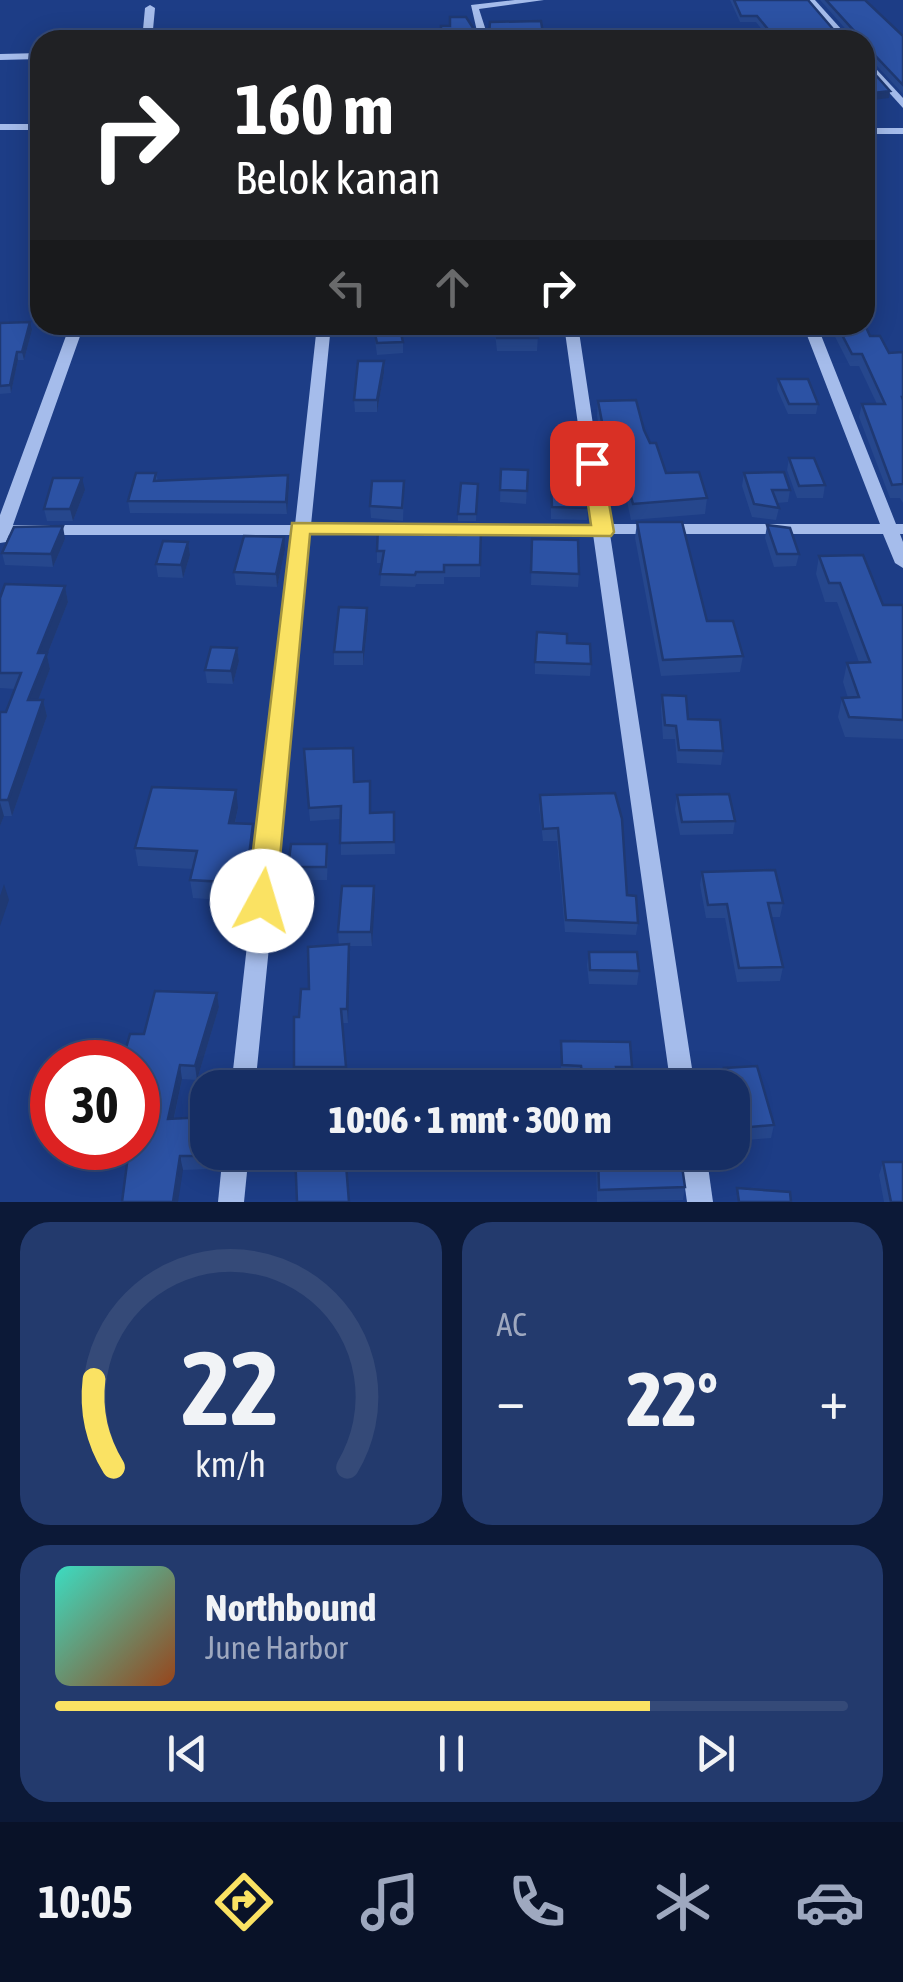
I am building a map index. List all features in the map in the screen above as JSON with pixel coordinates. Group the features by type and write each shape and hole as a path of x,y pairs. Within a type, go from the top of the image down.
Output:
{"street":[{"path":"481,30 474,7 540,0"},
{"path":"810,0 837,30"},
{"path":"148,30 150,8"},
{"path":"0,57 30,56"},
{"path":"875,72 903,105"},
{"path":"0,127 30,127"},
{"path":"875,132 903,131"},
{"path":"73,335 1,533 300,528 896,530"},
{"path":"244,1070 323,335"},
{"path":"573,335 680,1070"},
{"path":"814,335 896,530 903,563"},
{"path":"231,1202 234,1170"},
{"path":"695,1170 700,1202"}],"building":[{"path":"734,0 808,0 834,30 769,30 757,16 741,16"},
{"path":"826,0 865,0 903,36 903,85 875,55 875,30 853,30"},
{"path":"450,17 466,17 474,30 441,30 441,26 450,26"},
{"path":"541,21 542,30 489,30 490,22"},
{"path":"875,74 890,91 875,93"},
{"path":"30,322 22,352 17,352 10,385 0,386 0,323"},
{"path":"375,335 401,335 403,342 377,343"},
{"path":"497,335 538,338 497,338"},
{"path":"842,335 880,336 889,353 903,352 903,484 892,485 862,404 885,404 862,354 852,354"},
{"path":"358,361 384,361 377,400 354,400"},
{"path":"778,379 808,379 818,404 789,404"},
{"path":"636,400 644,430 650,443 656,443 666,473 699,472 707,498 633,504 628,485 614,485 598,401"},
{"path":"789,458 814,458 825,485 799,486"},
{"path":"501,469 528,470 527,491 500,490"},
{"path":"784,472 790,490 772,490 779,508 754,504 744,473"},
{"path":"136,473 156,473 154,481 288,475 286,502 128,501"},
{"path":"53,478 82,478 70,509 44,509"},
{"path":"372,481 404,481 402,508 370,506"},
{"path":"461,483 478,484 476,514 458,514"},
{"path":"551,485 586,486 588,508 552,507"},
{"path":"637,522 682,522 707,621 733,621 743,656 663,660"},
{"path":"767,525 790,528 799,554 777,554"},
{"path":"63,526 51,554 2,553 14,527"},
{"path":"457,526 481,530 480,565 444,565 444,572 415,575 380,574 384,551 377,551 378,527 402,527 402,534 456,535"},
{"path":"244,536 284,537 276,574 234,572"},
{"path":"532,539 578,540 579,574 531,572"},
{"path":"163,541 188,542 181,565 156,564"},
{"path":"863,555 883,605 903,605 903,720 849,717 842,698 859,697 847,663 870,662 840,583 829,583 819,556"},
{"path":"5,584 65,586 38,653 47,653 28,700 43,700 8,800 0,800 0,712 6,712 21,673 0,673 0,598"},
{"path":"339,607 367,608 363,652 334,652"},
{"path":"537,632 567,634 567,643 590,644 591,664 535,662"},
{"path":"211,647 237,648 231,671 205,670"},
{"path":"662,695 686,696 688,719 720,720 723,751 679,750 676,726 665,725"},
{"path":"353,748 354,782 370,781 370,813 394,812 394,842 340,843 341,806 309,808 304,749"},
{"path":"152,787 236,790 229,823 253,824 244,895 221,894 224,882 190,880 197,851 135,848"},
{"path":"615,793 622,819 627,895 636,896 638,923 566,920 558,828 543,829 540,795"},
{"path":"729,794 735,821 682,822 677,795"},
{"path":"291,844 327,844 326,867 288,867"},
{"path":"775,870 783,903 768,903 783,967 739,968 727,904 708,905 702,872"},
{"path":"342,886 374,886 371,932 338,932"},
{"path":"349,944 347,1009 341,1009 346,1067 294,1067 294,1017 299,1017 301,989 309,989 308,947"},
{"path":"589,952 637,952 639,971 590,970"},
{"path":"155,991 217,993 195,1066 180,1065 168,1119 190,1118 190,1156 180,1156 173,1202 122,1202 126,1170 160,1170 160,1040 128,1040 130,1034 144,1034"},
{"path":"561,1041 630,1042 632,1067 582,1070 581,1066 562,1065"},
{"path":"757,1066 774,1125 750,1127 750,1070 724,1068"},
{"path":"883,1162 903,1162 903,1202 891,1202"},
{"path":"296,1170 346,1170 349,1202 297,1202"},
{"path":"598,1170 683,1170 685,1187 599,1190"},
{"path":"737,1188 790,1192 791,1202 739,1202"}],"route":[{"path":"262,901 300,528 603,532 592,463"}]}
